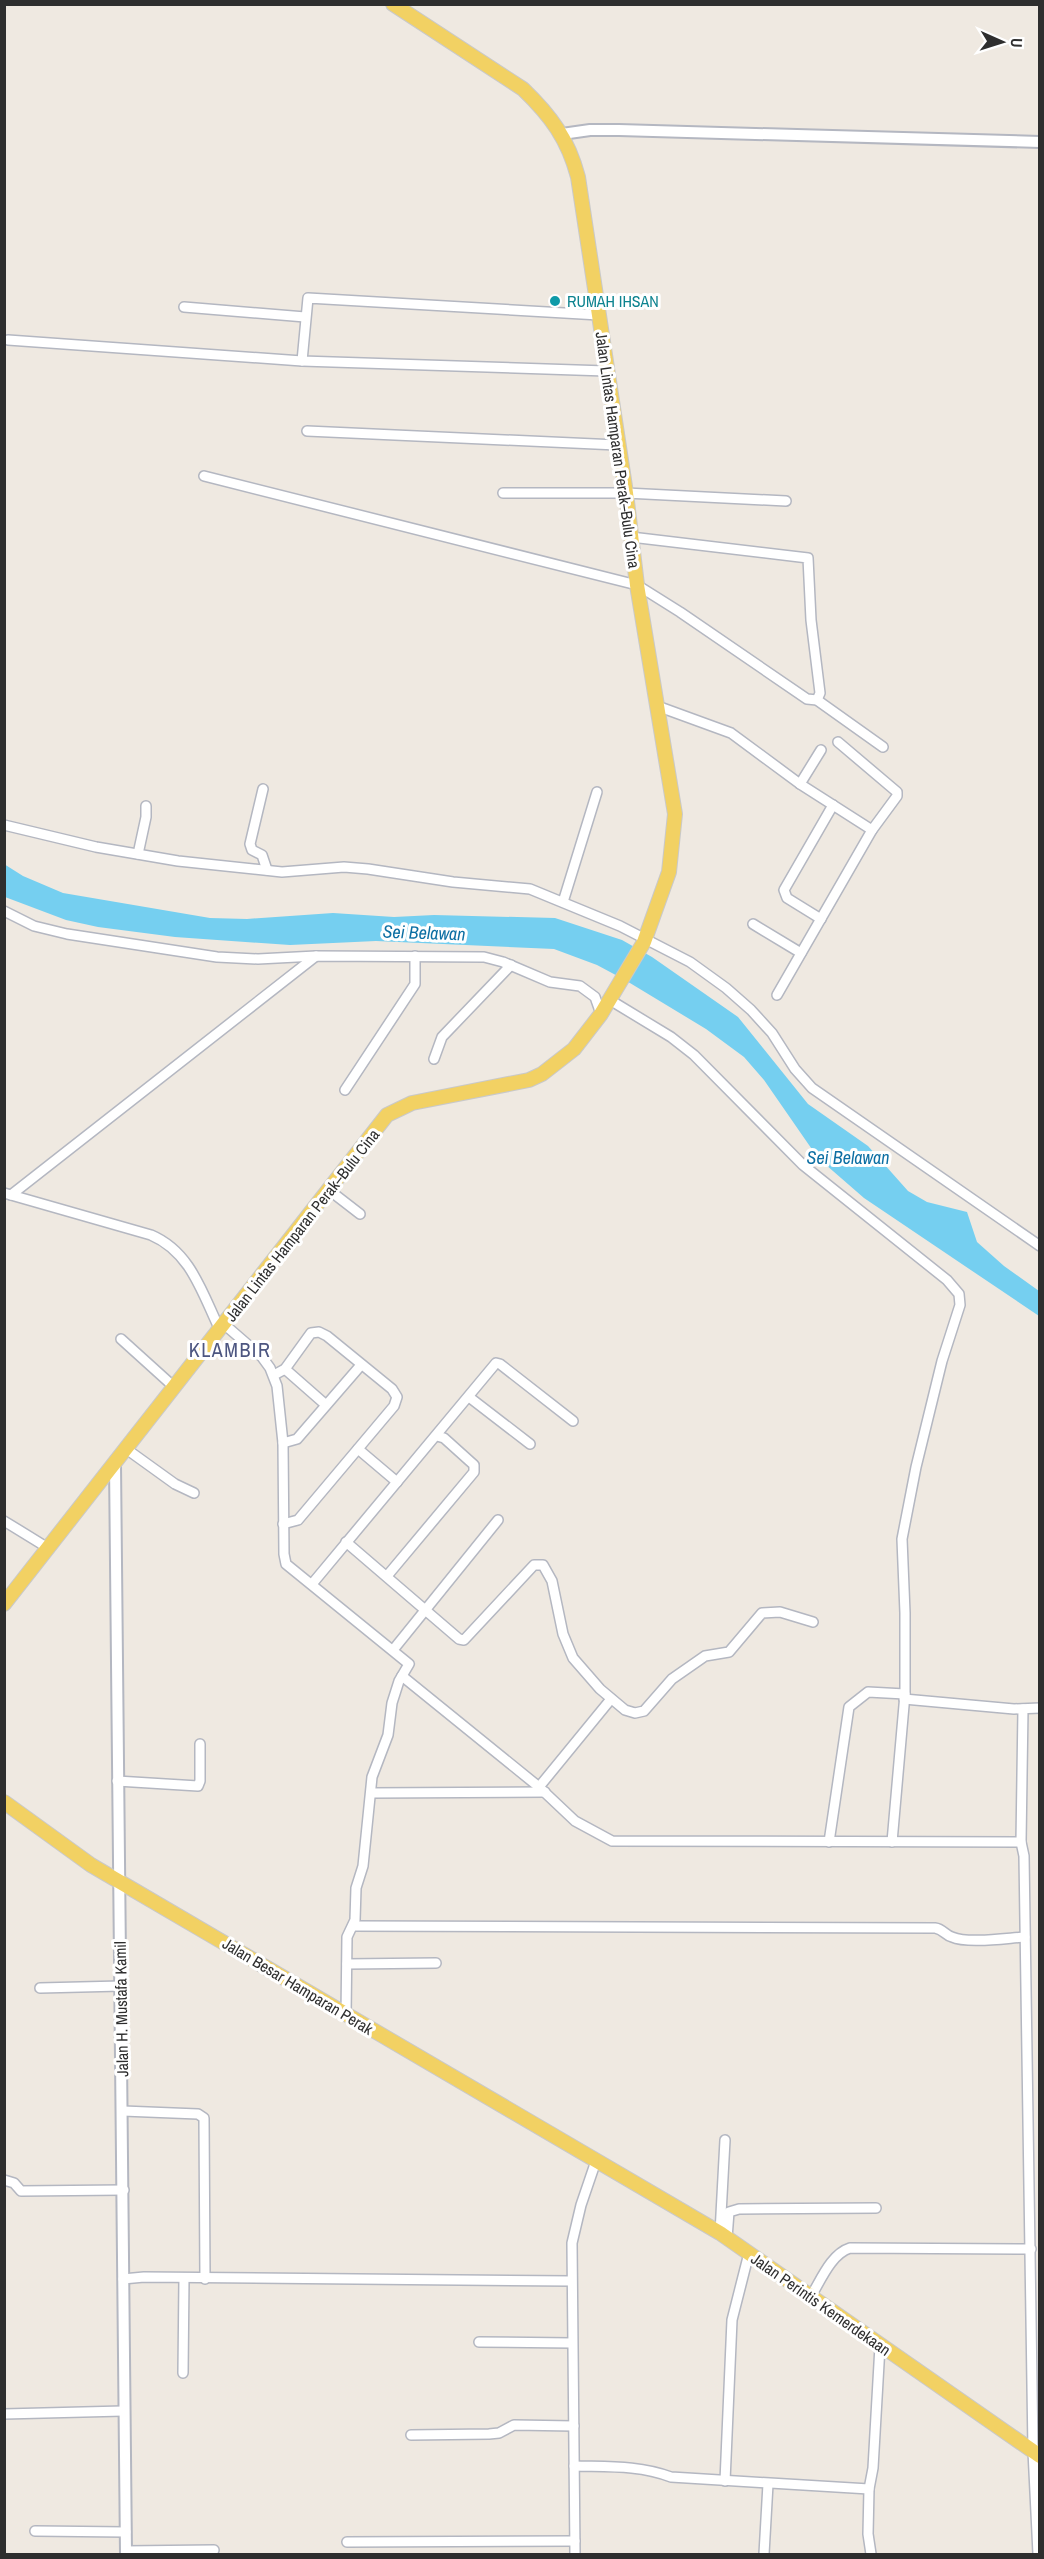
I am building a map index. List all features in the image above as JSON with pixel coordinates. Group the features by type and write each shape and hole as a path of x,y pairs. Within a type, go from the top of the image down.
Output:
{"main road":[{"name":"Jalan Lintas Hamparan Perak–Bulu Cina","path":"4,1604 173,1386 223,1328 387,1115 412,1103 536,1077 574,1049 602,1014 644,940 669,872 675,814 637,585 626,493 578,177 572,152 562,134 540,105 509,78 393,4"},
{"name":"Jalan Besar Hamparan Perak","path":"4,1802 91,1865 120,1883 597,2162"},
{"name":"Jalan Perintis Kemerdekaan","path":"597,2162 749,2253 1036,2454"}],"street":[{"path":"562,134 590,130 619,130 1040,142"},
{"path":"302,362 308,298 599,315"},
{"path":"184,307 305,317"},
{"path":"8,340 302,362 606,371"},
{"path":"307,431 617,445"},
{"path":"204,476 637,585 807,699 817,700 883,747"},
{"path":"503,493 626,493 786,501"},
{"path":"631,537 808,558 811,620 820,693 817,700"},
{"path":"657,706 731,733 800,784 872,830"},
{"path":"777,995 872,830 897,796 897,792 838,742"},
{"path":"800,784 821,750"},
{"path":"263,789 250,844 252,849 262,855 267,870"},
{"path":"563,902 597,792"},
{"path":"821,919 787,898 784,890 833,805"},
{"path":"138,854 146,817 146,806"},
{"path":"4,825 96,848 177,861 282,872 344,867 388,870 453,882 530,889 563,902 690,962 726,987 766,1026 795,1069 812,1088 1040,1246"},
{"path":"4,911 34,926 138,946 228,957 258,959 316,956 477,956 511,966 550,982 580,986 595,997 602,1014"},
{"path":"753,924 801,953"},
{"path":"8,1194 316,956"},
{"path":"345,1090 415,984 416,956"},
{"path":"434,1059 442,1037 511,966"},
{"path":"612,997 694,1054 803,1165 947,1280 959,1294 960,1305 937,1382 902,1539 905,1619 904,1696 892,1842"},
{"path":"329,1190 360,1214"},
{"path":"8,1194 151,1235 169,1244 186,1263 223,1328 262,1357 274,1375 283,1443 286,1564 409,1664 392,1703 388,1735 373,1774 363,1866 356,1888 353,1926 348,1937 346,2014"},
{"path":"274,1375 285,1369 311,1333 315,1332 327,1336 392,1389 397,1397 394,1406 298,1520 284,1524"},
{"path":"121,1339 173,1386"},
{"path":"312,1584 498,1363 573,1420"},
{"path":"283,1443 297,1439 361,1365"},
{"path":"285,1369 326,1405"},
{"path":"469,1396 530,1444"},
{"path":"387,1576 474,1472 474,1465 444,1438 437,1436"},
{"path":"125,1448 175,1484 194,1493"},
{"path":"358,1449 397,1482"},
{"name":"Jalan H. Mustafa Kamil","path":"114,1464 124,2190 123,2411 126,2553"},
{"path":"4,1521 48,1548"},
{"path":"393,1650 498,1521"},
{"path":"346,1542 459,1639 464,1640 534,1565 543,1565 552,1581 562,1634 573,1658 585,1675 611,1699 625,1710 635,1713 645,1711 672,1679 705,1656 729,1652 762,1613 780,1612 813,1622"},
{"path":"402,1676 542,1790 575,1821 612,1841 1021,1842"},
{"path":"829,1842 849,1707 868,1692 1023,1709 1040,1708"},
{"path":"542,1790 611,1699"},
{"path":"1023,1709 1021,1842 1024,1856 1031,2249 1036,2356 1038,2554"},
{"path":"117,1781 198,1786 200,1744"},
{"path":"370,1793 542,1790"},
{"path":"353,1926 935,1928 942,1929 952,1937 967,1940 1025,1937"},
{"path":"347,1964 436,1963"},
{"path":"40,1988 121,1986"},
{"path":"123,2111 198,2114 204,2118 205,2279"},
{"path":"723,2236 725,2140"},
{"path":"1029,2143 1040,2143"},
{"path":"575,2554 572,2243 580,2205 597,2162"},
{"path":"4,2180 14,2183 21,2191 124,2190"},
{"path":"723,2236 729,2212 739,2209 876,2208"},
{"path":"811,2296 835,2258 842,2251 850,2248 1031,2249"},
{"path":"725,2481 732,2320 749,2253"},
{"path":"183,2373 184,2278"},
{"path":"123,2279 571,2281"},
{"path":"479,2342 572,2343"},
{"path":"871,2554 868,2534 868,2489 873,2468 880,2346"},
{"path":"4,2414 123,2411"},
{"path":"411,2435 489,2434 499,2433 514,2425 574,2426"},
{"path":"574,2466 627,2466 652,2470 671,2477 868,2489"},
{"path":"764,2554 768,2484"},
{"path":"35,2531 126,2532"},
{"path":"347,2542 575,2541"},
{"path":"126,2553 214,2550"}],"water":[{"name":"Sei Belawan","path":"4,864 23,876 63,893 210,918 247,919 333,913 394,917 434,915 555,918 622,940 652,957 738,1017 808,1104 868,1146 908,1191 927,1202 967,1212 977,1242 1004,1266 1039,1291 1039,1316 864,1198 818,1158 764,1080 744,1057 706,1029 597,965 554,949 376,941 290,945 175,937 98,927 66,920 5,897"}],"place":[{"name":"RUMAH IHSAN","path":"555,301"}],"district":[{"name":"KLAMBIR","path":"230,1350"}]}
